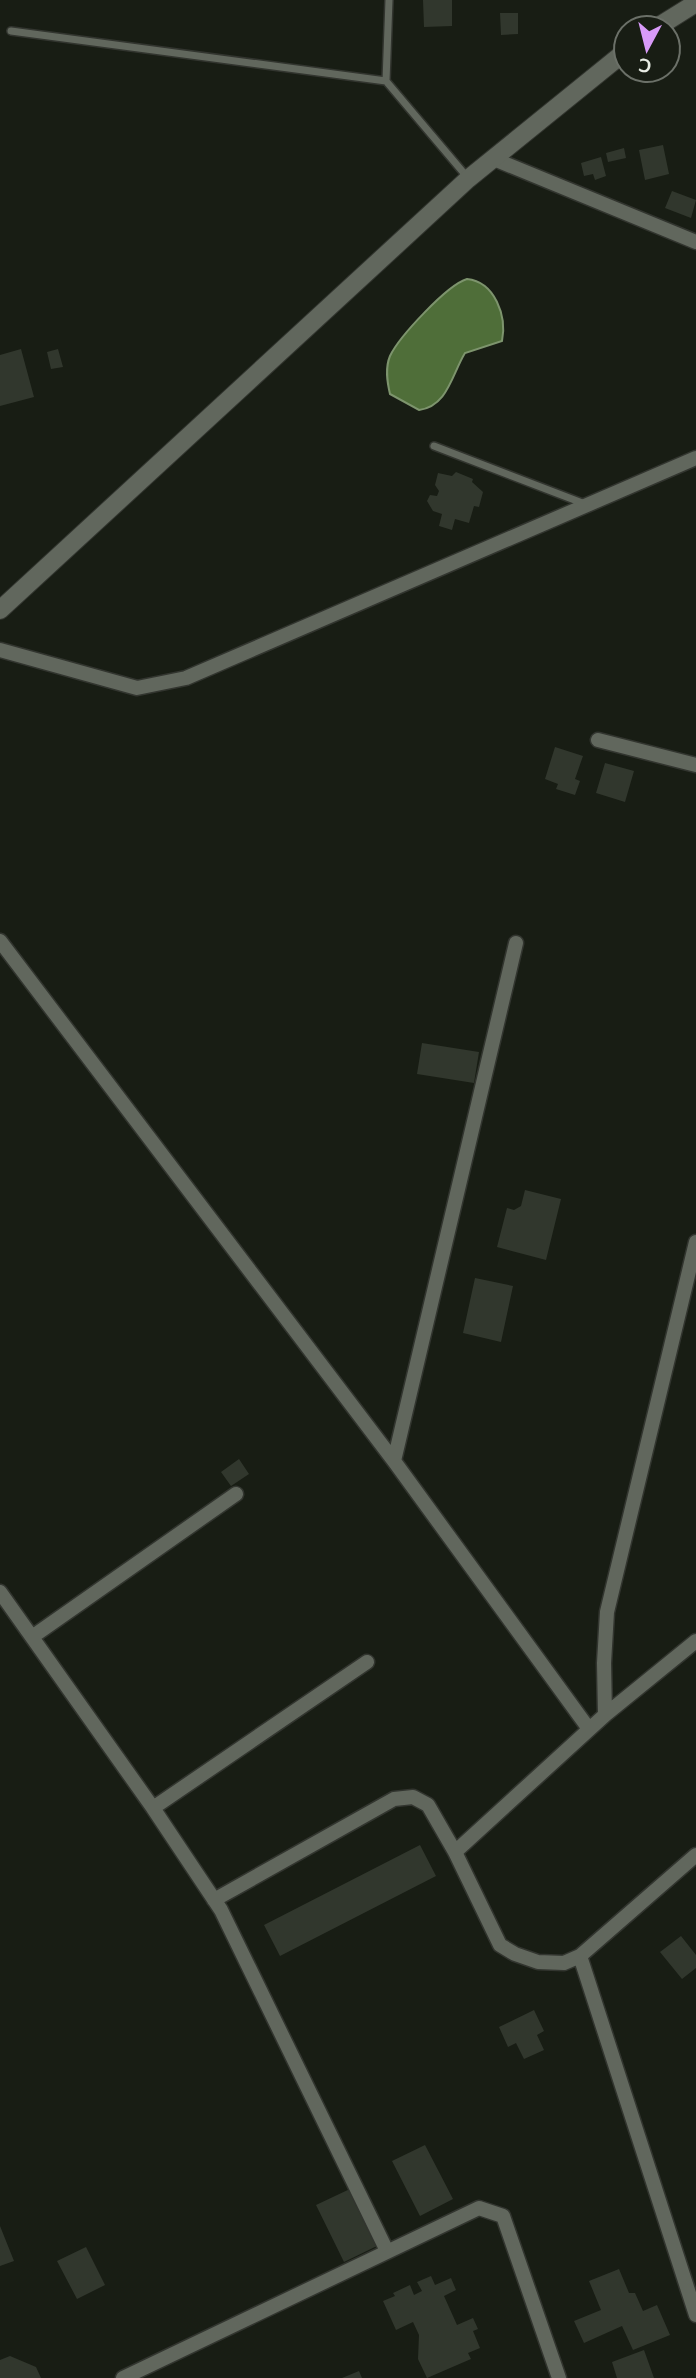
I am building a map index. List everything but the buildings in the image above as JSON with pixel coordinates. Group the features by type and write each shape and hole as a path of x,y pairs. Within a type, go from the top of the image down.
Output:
{"street":[{"path":"678,14 696,3"},
{"path":"0,610 468,179 612,62"},
{"path":"494,159 696,242"},
{"path":"0,650 137,688 186,678 696,458"},
{"path":"598,740 696,765"},
{"path":"0,941 394,1461 589,1729"},
{"path":"394,1461 516,943"},
{"path":"605,1715 607,1612 696,1242"},
{"path":"32,1637 236,1494"},
{"path":"0,1592 153,1808 214,1900 387,2250"},
{"path":"455,1852 589,1729 696,1641"},
{"path":"153,1808 367,1662"},
{"path":"214,1900 394,1799 413,1797 429,1805 500,1945 538,1962 564,1963 580,1956 696,1855"},
{"path":"580,1956 696,2315"},
{"path":"123,2378 479,2208 503,2216 559,2378"}],"lane":[{"path":"389,0 386,81 468,179"},
{"path":"11,31 386,81"},
{"path":"434,446 586,505"}],"shaded area":[{"path":"467,279 485,286 492,293 501,311 502,341 465,353 443,396 429,407 419,410 390,394 387,365 390,356 424,313 458,283"}]}
